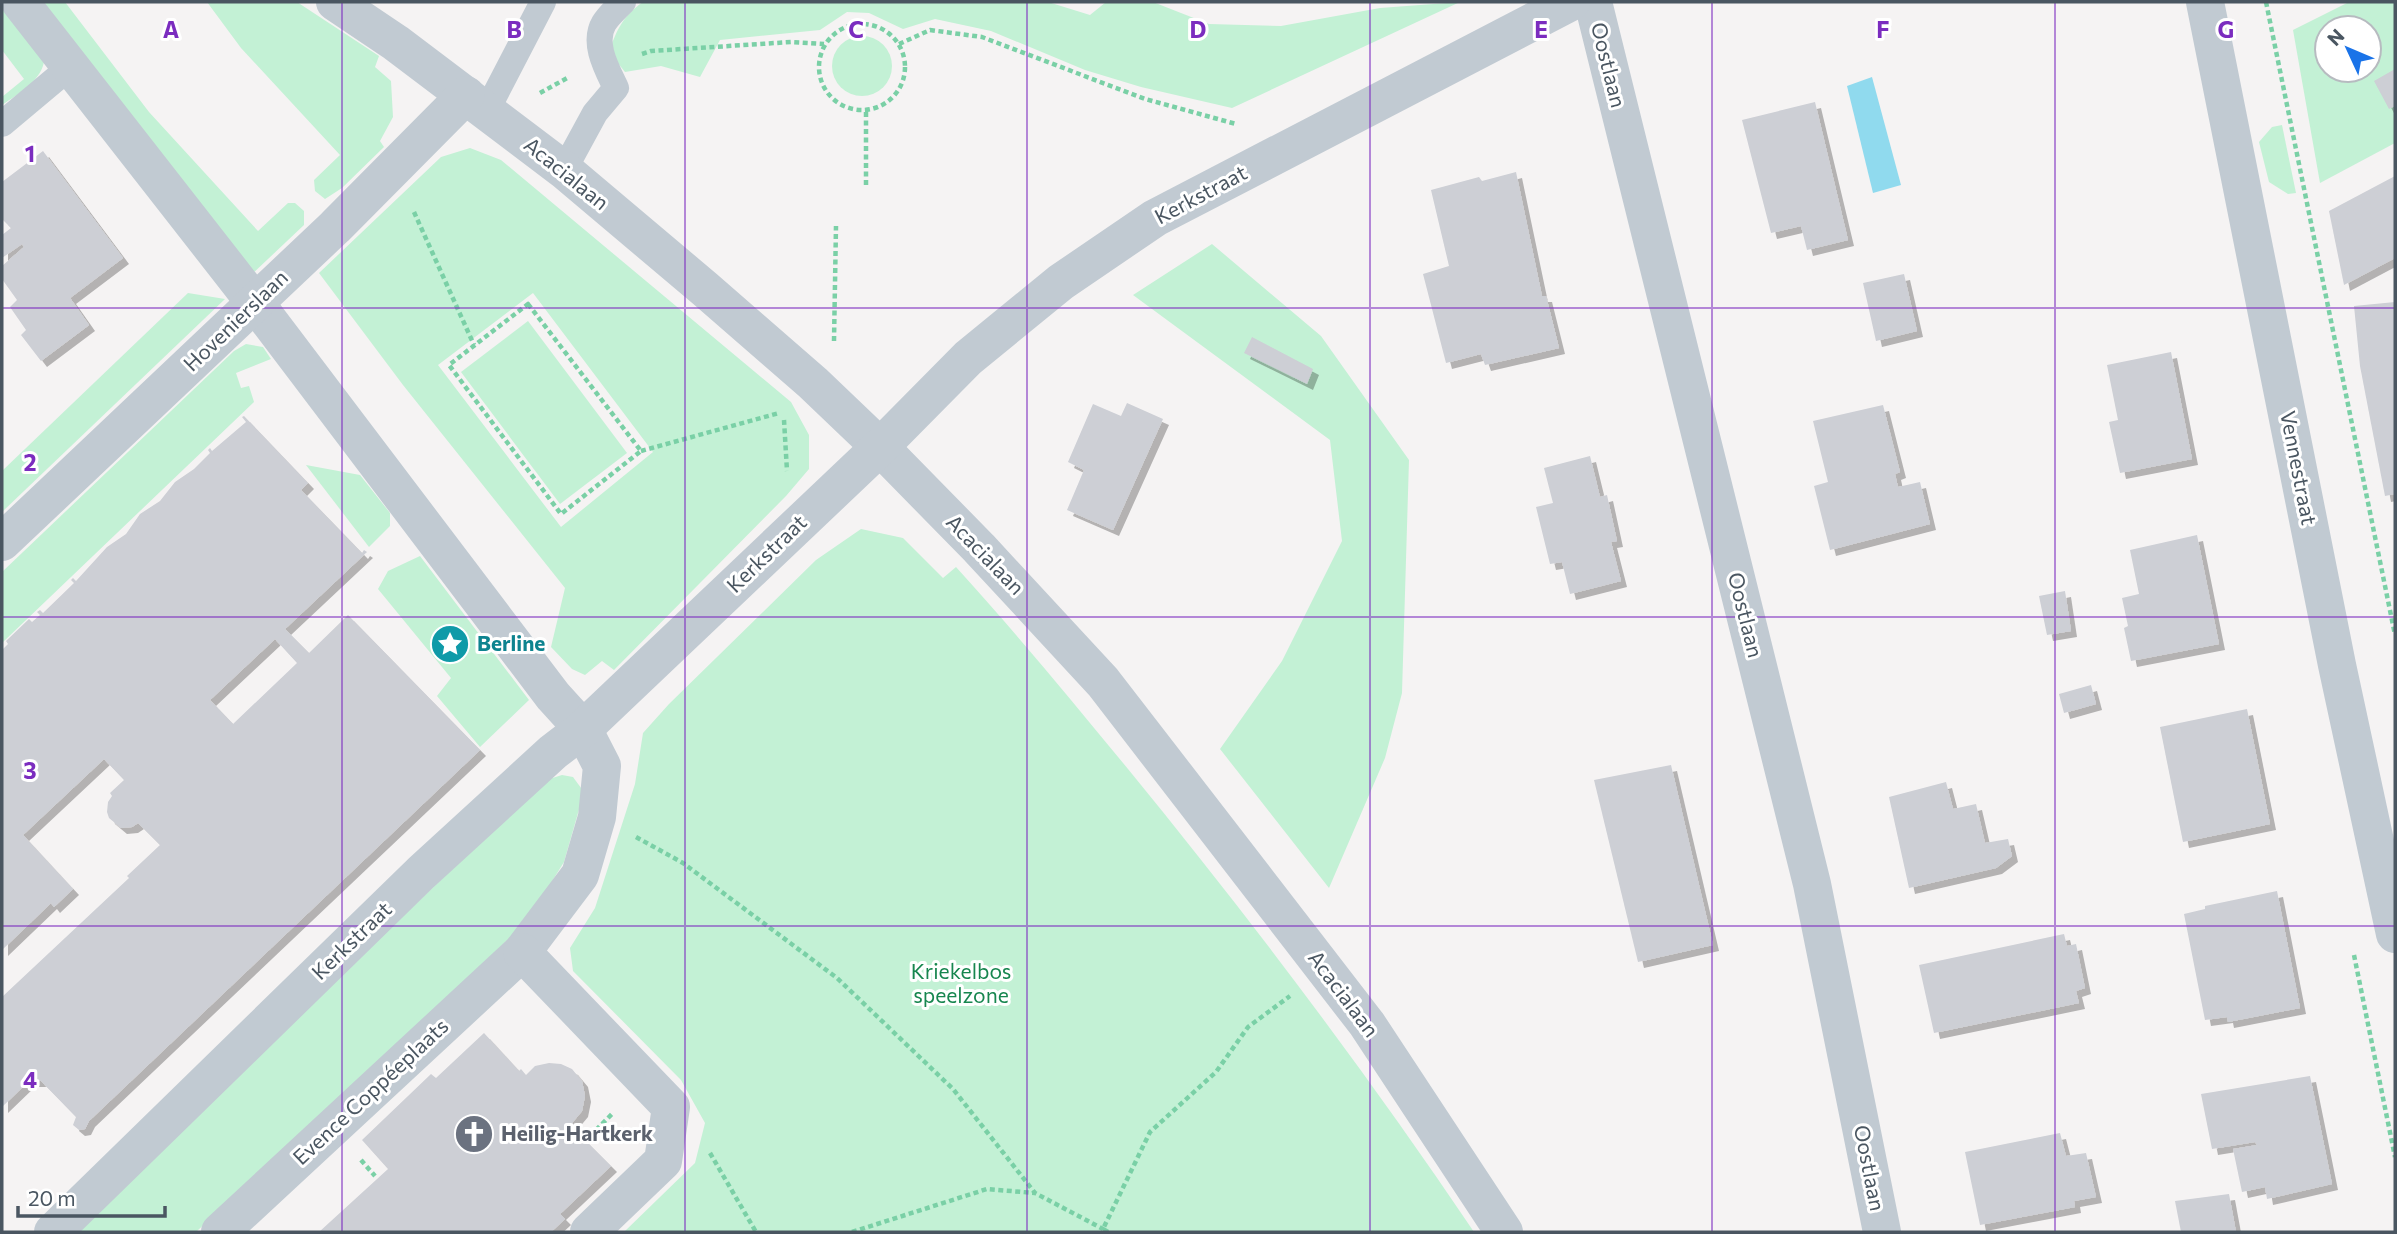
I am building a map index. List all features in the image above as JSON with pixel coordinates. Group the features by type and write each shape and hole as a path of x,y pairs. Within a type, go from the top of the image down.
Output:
{"street":[{"path":"20,2 256,304 553,696 583,729"},
{"name":"Acacialaan","path":"335,2 564,170 813,383 979,548 1103,682 1367,1024 1504,1232"},
{"name":"Kerkstraat","path":"53,1232 421,873 553,752 583,729 880,447 968,358 1061,282 1155,218 1572,2"},
{"name":"Oostlaan","path":"1592,2 1812,884 1882,1232"},
{"name":"Vennestraat","path":"2205,2 2337,665 2395,934"},
{"name":"Hovenierslaan","path":"2,542 256,304 476,104"},
{"name":"Evence Coppéeplaats","path":"220,1232 522,952 580,875 597,817 602,766 583,729"},
{"path":"522,952 671,1107 663,1161 589,1232"}],"lane":[{"path":"476,104 543,2"},
{"path":"564,170 595,113 616,88 600,47 603,25 623,2"},
{"path":"2,124 70,67"}],"path":[{"path":"2266,2 2395,635"},
{"path":"862,23 882,29 899,44 904,57 905,71 901,86 892,98 880,107 851,109 838,103 827,93 820,80 818,66 824,44 834,33 847,25 862,23"},
{"path":"899,44 930,30 982,37 1145,99 1247,127"},
{"path":"631,57 651,51 791,42 824,44"},
{"path":"533,97 580,71"},
{"path":"866,110 866,185"},
{"path":"411,205 474,345"},
{"path":"834,348 836,226"},
{"path":"641,451 528,304 449,365 561,514 641,451 783,412 788,482"},
{"path":"628,832 683,863 837,978 953,1089 1035,1194"},
{"path":"852,1232 987,1189 1035,1194 1105,1231 1150,1132 1216,1072 1248,1027 1291,995"},
{"path":"590,1136 623,1103"},
{"path":"671,1107 712,1156 756,1232"}],"green space":[{"path":"41,2 65,2 149,112 258,231 288,203 295,203 304,211 304,225 250,276"},
{"path":"207,2 297,2 379,56 375,67 391,81 393,117 380,141 384,147 342,188 325,199 315,191 314,180 340,155 241,48"},
{"path":"643,2 1048,2 1090,15 1106,2 1153,2 1209,24 1281,26 1380,8 1460,2 1232,108 1141,87 1085,70 991,31 935,19 903,29 869,13 847,12 820,30 720,40 700,77 661,66 625,72 609,52 615,36 630,12"},
{"path":"2349,2 2395,2 2395,143 2320,183 2293,30 2313,20 2313,84 2383,84 2383,14 2325,14"},
{"path":"2,6 44,62 38,76 2,105 2,97 24,79 2,50"},
{"path":"862,36 879,41 887,49 892,66 887,83 879,91 862,96 845,91 837,83 832,66 837,49 845,41"},
{"path":"2282,125 2296,193 2288,194 2269,182 2259,142 2272,127"},
{"path":"470,148 501,160 791,402 809,435 809,469 786,496 614,670 602,661 585,675 572,669 551,647 565,588 403,385 319,273 441,157","holes":["533,293 653,452 561,527 438,365"]},
{"path":"1212,244 1321,336 1409,460 1402,693 1385,758 1329,888 1220,749 1282,661 1342,541 1330,440 1133,295"},
{"path":"188,293 225,299 2,512 2,471"},
{"path":"528,321 627,453 560,504 461,372"},
{"path":"246,344 263,347 271,359 236,373 241,388 249,386 254,402 2,643 2,572 234,351"},
{"path":"306,465 360,475 390,513 390,526 369,547"},
{"name":"Kriekelbos speelzone","path":"861,529 903,538 943,578 956,567 1000,617 1128,769 1263,939 1392,1113 1474,1232 624,1232 695,1163 705,1123 681,1080 573,971 570,948 595,908 635,784 643,733 669,704 816,560"},
{"path":"420,556 529,700 480,747 437,696 451,678 378,589 388,571"},
{"path":"562,775 573,777 584,792 564,862 528,920 496,951 196,1232 77,1232 78,1225 546,780"}],"water":[{"path":"1872,77 1901,185 1873,193 1847,86"}],"building":[{"path":"2395,69 2395,106 2389,109 2376,84 2383,84 2383,76"},
{"path":"1815,102 1848,240 1807,250 1801,226 1771,233 1742,120"},
{"path":"43,151 123,258 70,298 89,325 41,361 21,335 26,330 10,307 17,300 2,279 2,266 24,247 22,244 2,258 2,235 11,228 2,219 2,182"},
{"path":"1516,172 1542,296 1546,296 1559,348 1485,365 1481,354 1446,363 1423,274 1449,266 1431,190 1479,177 1482,181"},
{"path":"2395,176 2395,258 2344,285 2329,211"},
{"path":"1904,274 1917,331 1876,341 1863,283"},
{"path":"2395,302 2395,494 2385,496 2360,366 2354,306"},
{"path":"1252,337 1313,369 1307,384 1244,353"},
{"path":"2171,352 2192,459 2120,473 2109,422 2118,420 2107,365"},
{"path":"1127,403 1163,419 1113,530 1067,510 1084,470 1068,462 1093,404 1121,416"},
{"path":"1883,405 1900,472 1895,474 1898,487 1920,482 1930,524 1830,550 1814,486 1828,482 1813,421"},
{"path":"244,416 308,483 301,490 362,553 364,550 367,552 285,629 309,653 348,615 480,750 89,1121 85,1129 79,1130 73,1125 76,1117 41,1081 29,1081 2,1107 2,997 129,878 127,876 160,845 138,823 132,827 121,828 109,818 107,812 112,796 110,793 124,780 104,759 23,835 73,889 54,907 51,903 2,950 2,650 8,644 6,641 29,619 32,622 40,615 37,612 40,610 43,613 74,583 71,580 73,578 76,581 107,547 126,534 140,514 160,501 175,482 194,469 210,453 210,448 212,451 246,422 242,417","holes":["275,639 297,663 233,724 210,700"]},
{"path":"1590,456 1600,497 1607,495 1617,541 1611,542 1621,581 1570,594 1562,562 1550,564 1536,507 1553,503 1544,468"},
{"path":"2197,535 2219,644 2131,661 2124,628 2128,626 2122,598 2139,594 2130,550"},
{"path":"2065,591 2071,631 2047,635 2039,596"},
{"path":"2091,685 2096,704 2064,713 2059,694"},
{"path":"2247,709 2270,824 2183,842 2160,727"},
{"path":"1671,765 1713,945 1638,962 1594,780"},
{"path":"1946,782 1953,809 1976,804 1985,843 2008,839 2012,856 1996,868 1909,888 1889,797"},
{"path":"2277,891 2300,1008 2228,1022 2227,1017 2205,1020 2184,914 2205,909 2205,906"},
{"path":"2064,934 2067,946 2076,944 2085,988 2076,991 2079,1003 1934,1033 1919,965"},
{"name":"Heilig-Hartkerk","path":"484,1033 519,1071 521,1069 526,1075 535,1066 549,1063 572,1069 582,1081 585,1096 582,1111 572,1123 576,1127 574,1129 611,1166 560,1214 565,1219 551,1232 319,1232 388,1169 362,1140 431,1074 436,1078"},
{"path":"2310,1076 2332,1184 2267,1199 2265,1187 2242,1192 2233,1149 2257,1145 2255,1142 2212,1149 2201,1094"},
{"path":"2060,1133 2066,1156 2086,1153 2096,1197 2074,1201 2075,1207 1980,1225 1965,1152"},
{"path":"2229,1194 2236,1232 2181,1232 2175,1201"}],"place":[{"name":"Berline","path":"450,644"},
{"name":"Heilig-Hartkerk","path":"474,1134"}]}
